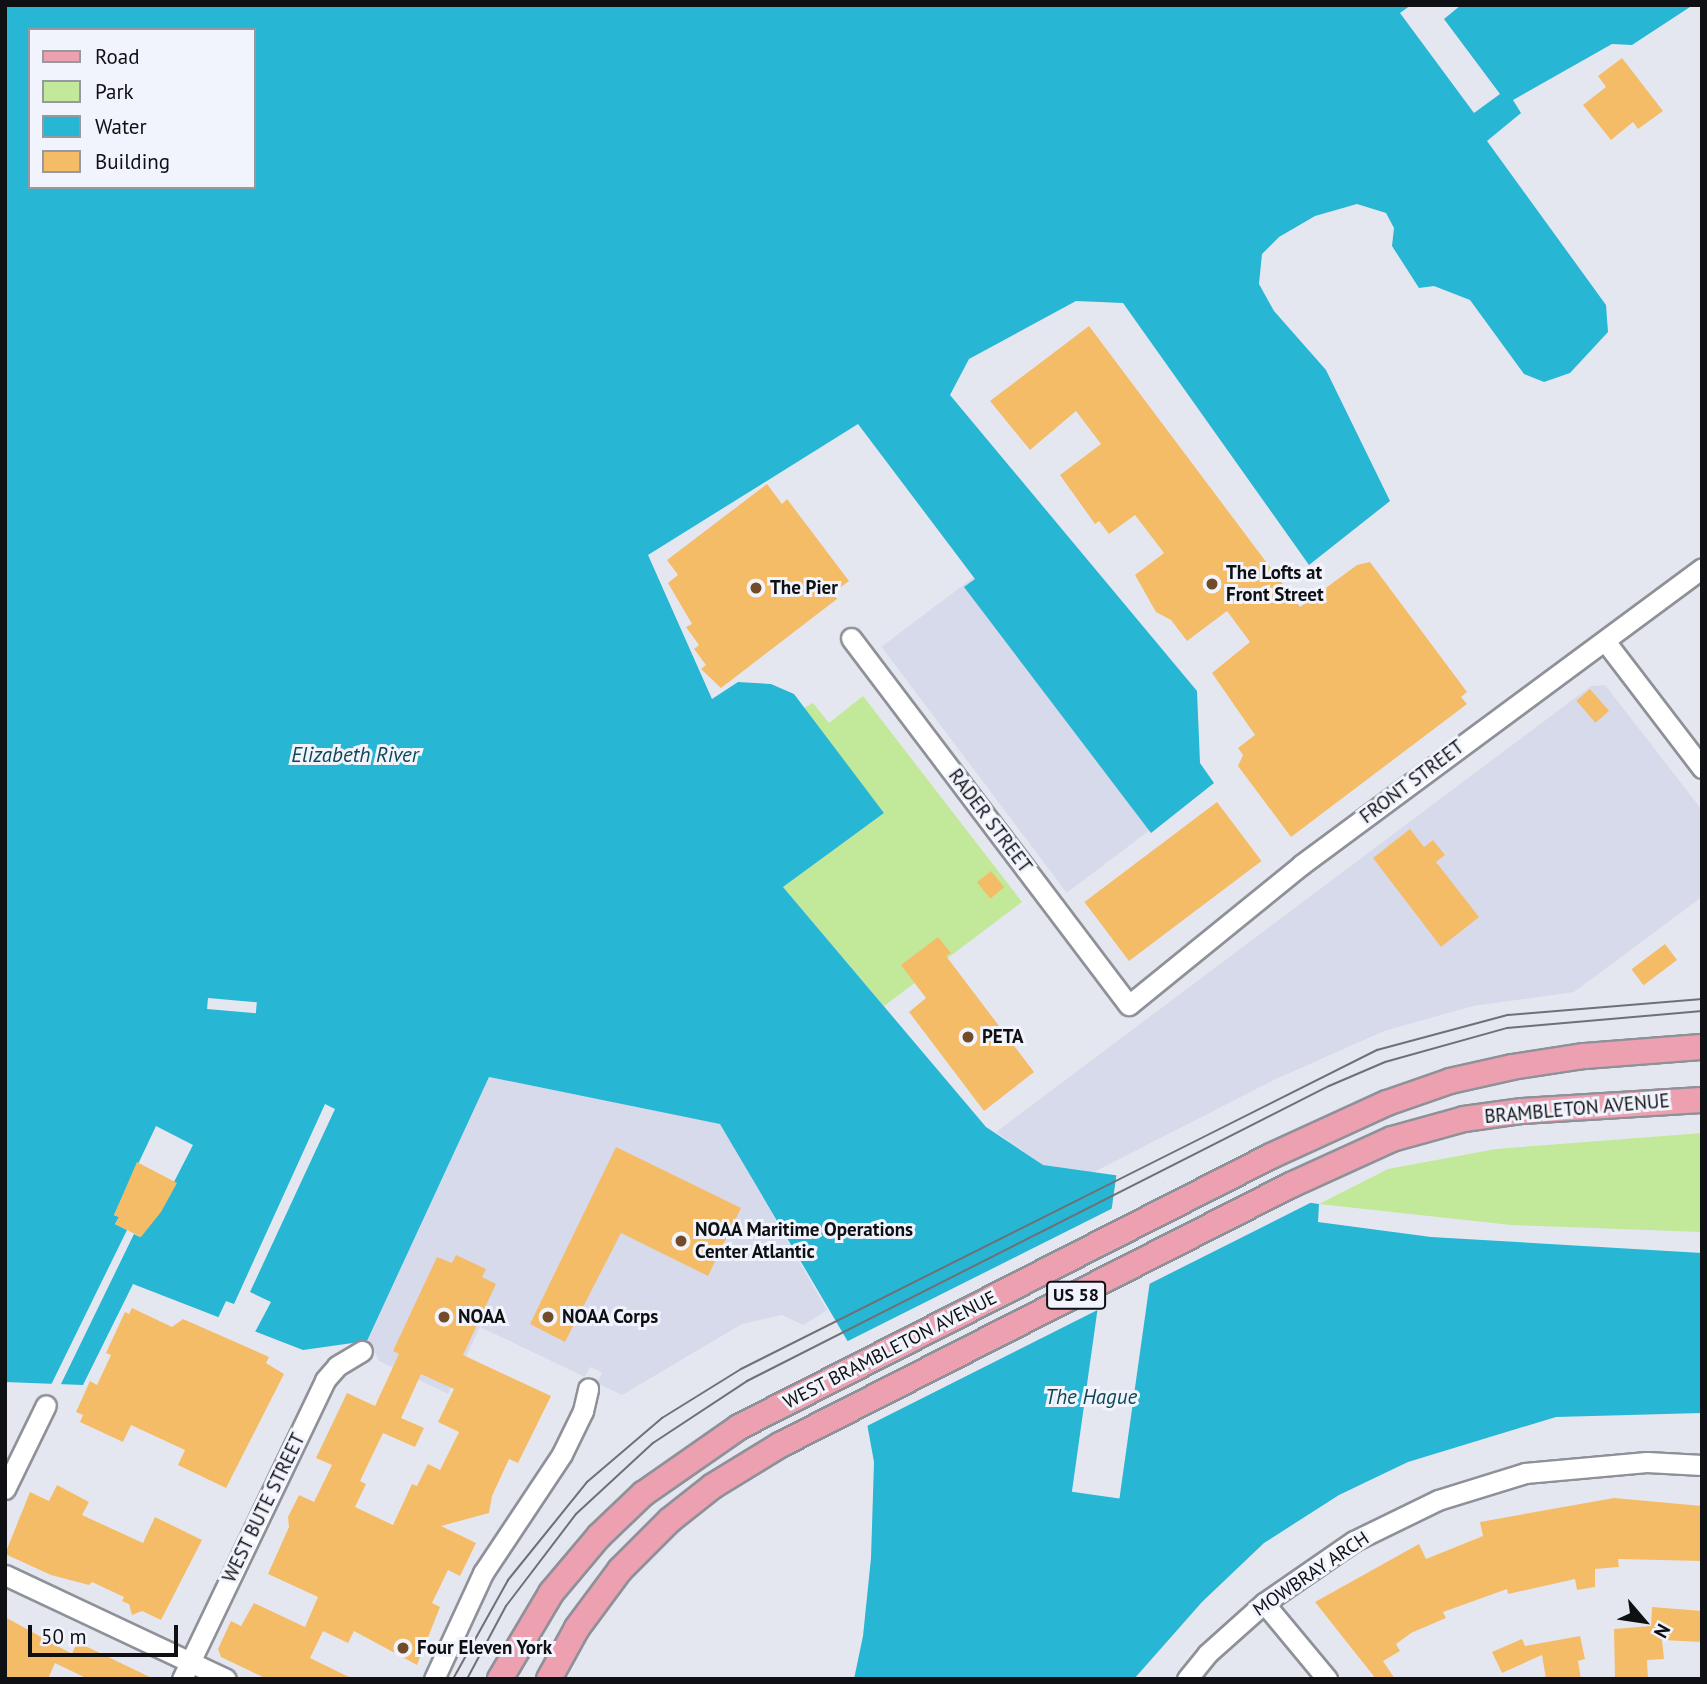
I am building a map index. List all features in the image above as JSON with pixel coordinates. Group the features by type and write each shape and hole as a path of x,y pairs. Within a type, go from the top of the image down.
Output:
{"main road":[{"name":"WEST BRAMBLETON AVENUE","path":"500,1679 538,1612 599,1536 666,1477 764,1413 1356,1116 1478,1073 1584,1056 1702,1046"},
{"name":"BRAMBLETON AVENUE","path":"1373,1148 1415,1132 1490,1115 1702,1100"},
{"name":"WEST BRAMBLETON AVENUE","path":"549,1679 598,1598 654,1535 713,1486 780,1445 1291,1185 1373,1148"}],"street":[{"name":"FRONT STREET","path":"1129,1005 1301,865 1702,568"},
{"name":"RADER STREET","path":"851,638 1129,1005"},
{"path":"1605,640 1702,768"},
{"name":"WEST BUTE STREET","path":"186,1670 325,1380 337,1366 362,1351"},
{"path":"434,1679 483,1573 562,1454 583,1411 587,1389"},
{"path":"5,1489 46,1405"},
{"name":"MOWBRAY ARCH","path":"1187,1679 1207,1654 1264,1603 1353,1541 1438,1500 1525,1473 1647,1462 1702,1465"},
{"path":"5,1575 186,1670 226,1679"},
{"path":"1264,1603 1326,1679"}],"shaded area":[{"path":"974,577 1159,823 1067,893 881,647"},
{"path":"1605,685 1702,810 1702,897 1574,992 1473,1006 1384,1031 1276,1079 1092,1173 1043,1165 996,1132 1591,686"},
{"path":"489,1077 720,1123 827,1310 803,1325 782,1315 742,1324 622,1395 597,1383 602,1373 597,1370 590,1367 585,1377 480,1327 448,1394 379,1361 368,1339"}],"green space":[{"path":"863,696 1022,902 884,1006 783,887 884,813 804,708 813,703 829,723"},
{"path":"1702,1133 1702,1232 1511,1225 1319,1204 1388,1169 1496,1149"}],"water":[{"name":"Elizabeth River","path":"5,5 1693,5 1632,45 1612,44 1513,100 1521,113 1487,141 1606,305 1608,332 1570,373 1544,382 1524,374 1470,300 1434,286 1419,288 1392,246 1394,228 1386,213 1357,204 1315,216 1279,237 1262,254 1259,284 1274,311 1326,370 1390,501 1309,565 1123,303 1076,301 969,359 950,395 1197,691 1200,763 1214,783 1151,833 964,587 975,579 858,424 648,555 712,699 738,682 771,684 794,694 884,813 783,887 986,1127 1043,1165 1319,1204 1318,1222 1431,1237 1702,1253 1702,1413 1556,1417 1408,1462 1339,1495 1264,1543 1202,1602 1134,1679 854,1679 863,1636 871,1558 874,1462 854,1352 720,1124 489,1077 367,1341 303,1350 133,1284 83,1385 5,1382"}],"pier":[{"path":"1411,5 1461,5 1444,19 1500,94 1474,113 1400,13"},
{"path":"208,998 257,1002 256,1013 207,1009"},
{"path":"325,1104 335,1109 250,1292 271,1302 255,1332 218,1318 226,1301 234,1304"},
{"path":"156,1126 193,1145 159,1211 154,1209 140,1237 134,1234 60,1386 51,1385 127,1230 115,1224 119,1217 114,1215"},
{"path":"1117,1171 1165,1178 1119,1499 1072,1492"},
{"path":"1171,1179 1316,1200 865,1427 851,1353 844,1343"}],"building":[{"path":"1622,58 1663,111 1638,129 1633,122 1611,140 1583,105 1606,87 1598,76"},
{"name":"The Lofts at Front Street","path":"1089,326 1300,607 1357,565 1370,562 1467,692 1461,697 1467,704 1291,837 1238,766 1243,755 1238,748 1255,735 1212,673 1250,642 1227,611 1187,641 1171,620 1156,612 1135,575 1164,553 1135,515 1109,534 1099,521 1095,524 1060,475 1101,444 1076,411 1030,450 990,401"},
{"name":"The Pier","path":"767,484 782,504 787,499 849,581 833,593 837,599 721,688 701,669 706,665 694,649 699,645 686,627 692,624 668,583 678,575 667,560"},
{"path":"1590,689 1609,711 1595,723 1576,701"},
{"path":"1217,802 1262,861 1129,961 1084,902"},
{"path":"1410,829 1424,847 1433,840 1445,855 1436,862 1479,917 1441,947 1373,858"},
{"path":"991,871 1004,887 990,899 977,882"},
{"name":"PETA","path":"938,937 951,953 946,956 1034,1072 984,1111 909,1012 926,998 901,965"},
{"path":"1665,944 1677,960 1643,985 1631,969"},
{"name":"NOAA Maritime Operations Center Atlantic","path":"616,1147 741,1208 708,1276 621,1233 565,1342 530,1324"},
{"path":"137,1162 177,1183 161,1212 141,1237 115,1224 119,1217 114,1215"},
{"path":"456,1255 486,1269 482,1277 496,1284 463,1355 551,1396 518,1463 509,1459 492,1496 489,1513 441,1526 476,1543 460,1576 448,1570 432,1603 440,1607 417,1665 354,1631 348,1643 323,1631 310,1658 353,1679 267,1679 221,1657 218,1649 231,1621 241,1626 254,1603 305,1627 318,1597 268,1574 289,1527 288,1517 299,1495 314,1502 332,1465 316,1458 347,1393 375,1406 399,1354 393,1351 437,1257 452,1263","holes":["421,1374 454,1389 438,1422 459,1432 440,1470 428,1464 417,1486 412,1484 393,1525 355,1507 366,1484 360,1481 383,1433 415,1447 424,1428 401,1418"]},
{"path":"132,1308 172,1327 183,1319 269,1357 266,1363 284,1374 226,1488 178,1465 185,1450 131,1425 123,1442 80,1422 83,1415 76,1412 90,1381 97,1385 111,1355 106,1353 125,1312 129,1314"},
{"path":"57,1485 89,1502 82,1515 143,1543 155,1517 202,1540 161,1620 142,1611 132,1615 129,1604 122,1601 124,1597 92,1582 89,1585 51,1575 5,1554 30,1492 49,1501"},
{"path":"1614,1498 1702,1506 1702,1561 1618,1559 1619,1567 1595,1569 1595,1587 1577,1590 1575,1579 1508,1594 1507,1589 1443,1612 1446,1618 1411,1633 1396,1644 1400,1651 1383,1661 1395,1679 1376,1679 1315,1602 1419,1544 1426,1559 1483,1536 1480,1522"},
{"path":"1652,1607 1702,1611 1702,1642 1662,1640 1664,1659 1647,1660 1648,1679 1615,1679 1614,1629 1651,1626"},
{"path":"5,1617 72,1654 77,1642 154,1679 88,1679 55,1663 48,1679 5,1679"},
{"path":"1580,1636 1585,1659 1578,1661 1581,1679 1546,1679 1542,1655 1502,1673 1492,1652 1522,1639 1525,1646"}],"tram line":[{"path":"453,1679 508,1580 587,1482 662,1418 741,1369 1377,1050 1508,1015 1702,999"},
{"path":"467,1679 506,1606 576,1514 653,1443 747,1381 1329,1086 1385,1062 1507,1028 1702,1011"}],"place":[{"name":"The Lofts at Front Street","path":"1212,584"},
{"name":"The Pier","path":"756,588"},
{"name":"PETA","path":"968,1037"},
{"name":"NOAA Maritime Operations Center Atlantic","path":"681,1241"},
{"name":"NOAA","path":"444,1317"},
{"name":"NOAA Corps","path":"548,1317"},
{"name":"Four Eleven York","path":"403,1648"}],"water label":[{"name":"The Hague","path":"1091,1397"}]}
